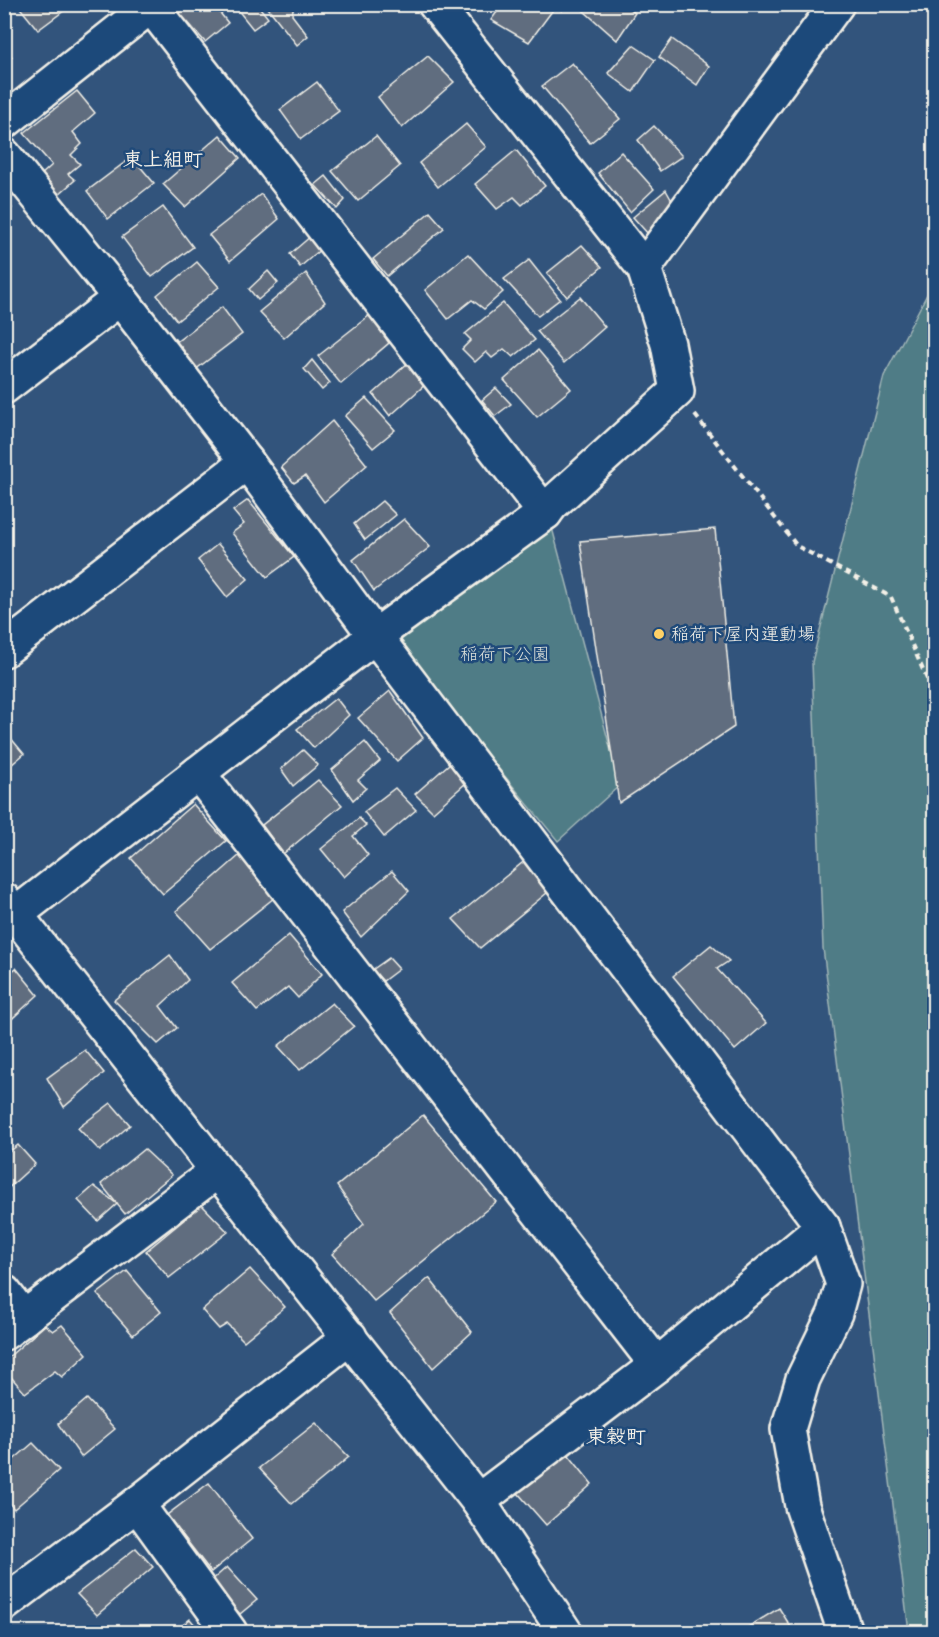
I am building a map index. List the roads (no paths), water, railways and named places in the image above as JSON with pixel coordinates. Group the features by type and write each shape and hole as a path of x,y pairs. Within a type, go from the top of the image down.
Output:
{"street":[{"path":"644,268 837,4"},
{"path":"4,122 152,5 545,513"},
{"path":"452,12 644,268 668,344 676,391 545,513 375,636 198,772 10,907 478,1501 565,1632"},
{"path":"4,155 120,298 247,462 375,636 823,1227 843,1284 835,1313 803,1379 788,1429 802,1506 845,1632"},
{"path":"4,387 120,298"},
{"path":"4,650 247,462"},
{"path":"198,772 657,1365"},
{"path":"4,1292 14,1325 216,1171"},
{"path":"478,1501 657,1365 823,1227"},
{"path":"4,1604 137,1504 350,1337"},
{"path":"137,1504 230,1632"}],"place":[{"name":"稲荷下屋内運動場","path":"659,634"}],"district":[{"name":"東上組町","path":"163,159"},
{"name":"東穀町","path":"616,1436"}],"park label":[{"name":"稲荷下公園","path":"505,654"}]}
